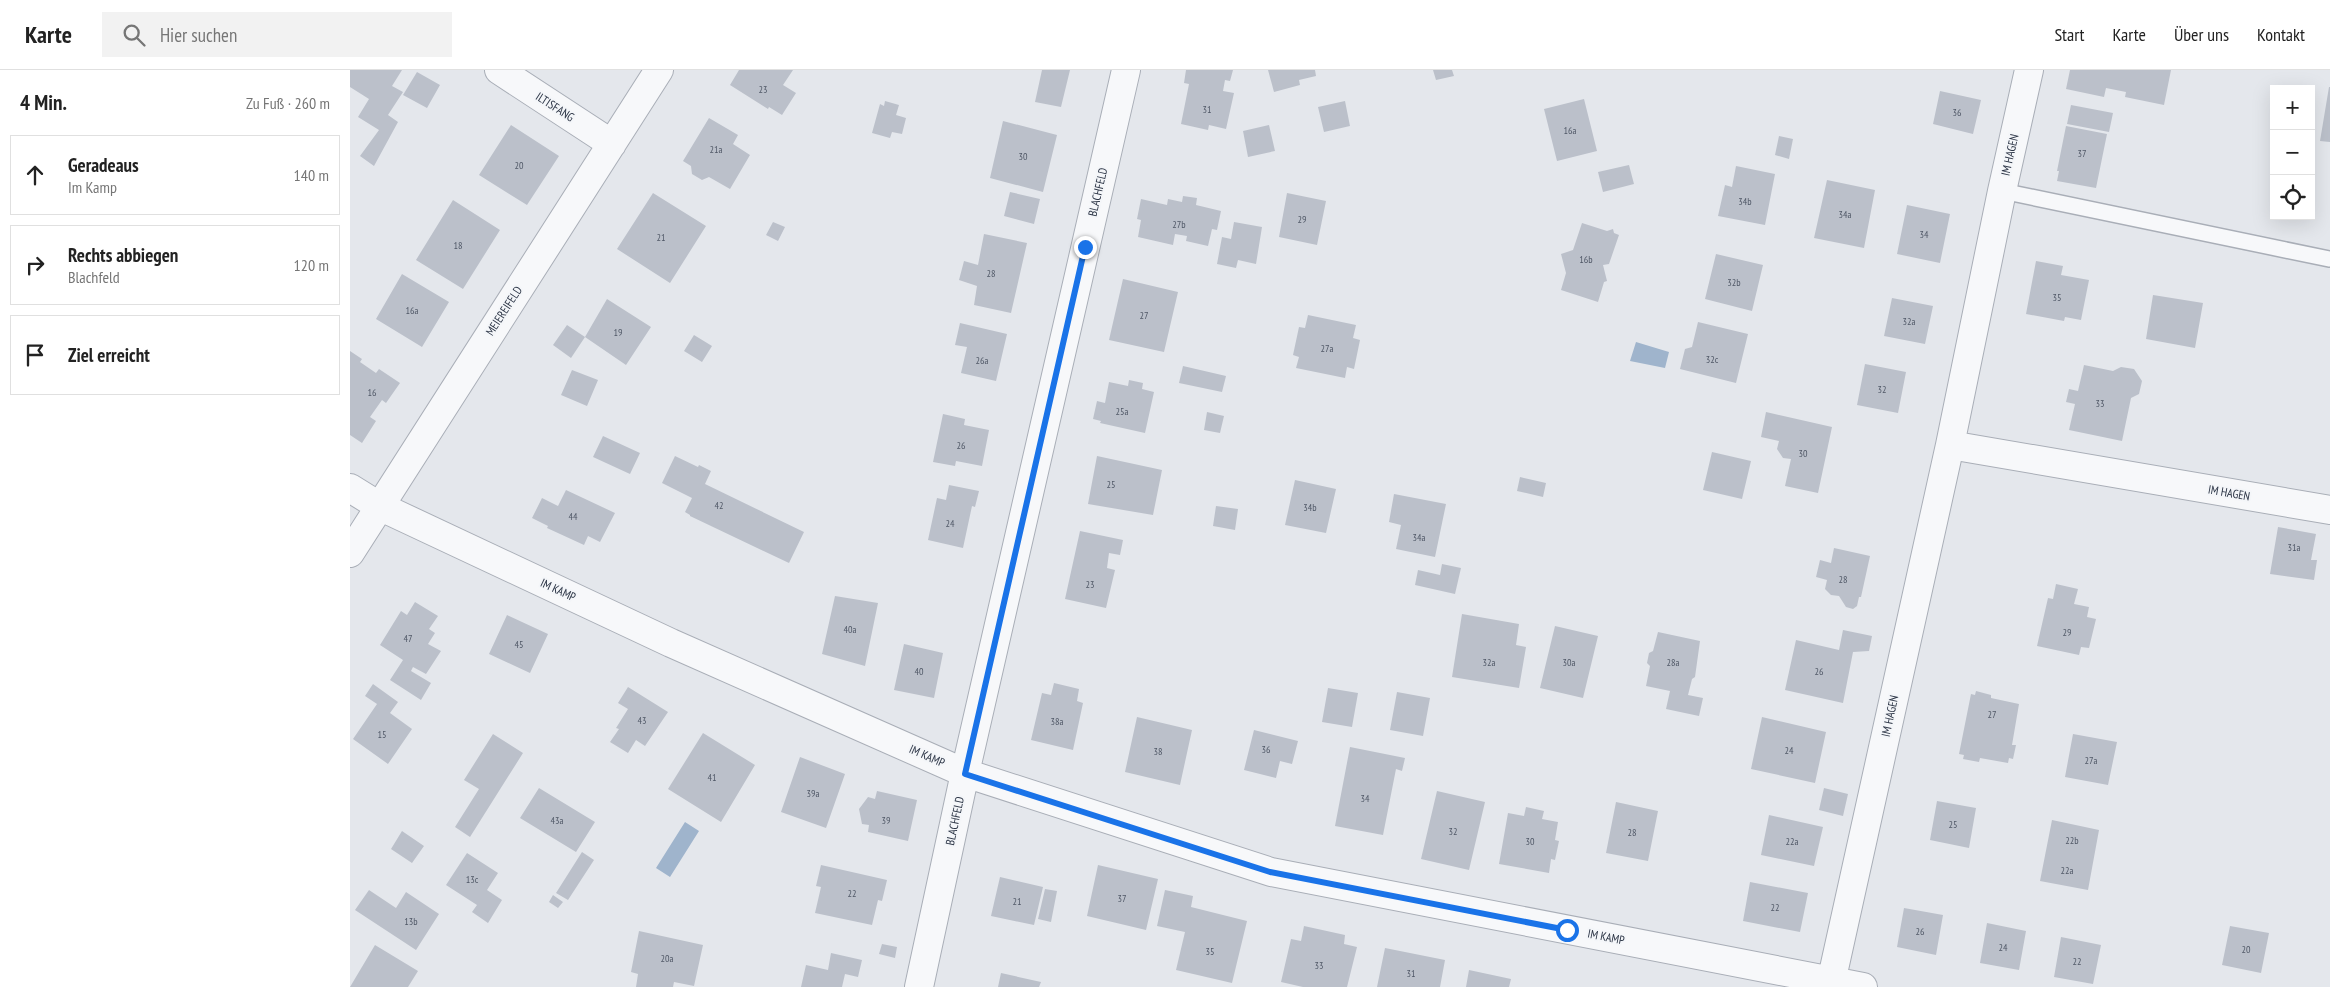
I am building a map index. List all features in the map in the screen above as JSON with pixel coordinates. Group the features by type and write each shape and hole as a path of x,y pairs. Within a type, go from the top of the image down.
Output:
{"street":[{"name":"ILTISFANG","path":"499,70 612,144"},
{"name":"MEIEREIFELD","path":"350,552 659,70"},
{"name":"BLACHFELD","path":"918,987 1126,70"},
{"name":"IM HAGEN","path":"1831,984 1950,445 2029,70"},
{"name":"IM HAGEN","path":"1950,445 2330,510"},
{"name":"IM KAMP","path":"350,488 379,506 671,643 965,774 1270,872 1831,984 1863,987"}],"lane":[{"path":"2002,191 2329,259"}],"water":[{"path":"1636,342 1669,352 1665,368 1630,361"},
{"path":"685,822 699,831 670,877 656,868"}],"building":[{"path":"350,70 402,70 392,86 403,92 388,115 398,122 374,166 360,156 379,130 358,117 369,99 350,87"},
{"path":"739,70 793,70 783,85 796,93 782,115 769,107 768,109 730,85"},
{"path":"1042,70 1070,70 1061,107 1035,102"},
{"path":"1186,70 1233,70 1230,81 1225,80 1223,91 1234,93 1226,129 1209,125 1208,130 1181,124 1189,84 1184,83"},
{"path":"1268,70 1315,70 1316,76 1299,80 1300,85 1274,92"},
{"path":"1433,70 1452,70 1454,76 1436,80"},
{"path":"2070,70 2171,70 2164,105 2125,97 2126,92 2106,88 2104,97 2066,89"},
{"path":"417,72 440,85 427,108 403,95"},
{"path":"2330,87 2330,142 2320,141"},
{"path":"1940,91 1981,100 1973,134 1933,124"},
{"path":"1584,99 1597,151 1557,161 1544,109"},
{"path":"885,101 899,105 896,115 906,118 902,134 892,132 890,138 872,133 880,104 884,106"},
{"path":"1345,101 1350,126 1324,132 1318,107"},
{"path":"2071,105 2113,113 2109,132 2067,124"},
{"path":"709,118 738,135 733,144 750,155 730,189 709,177 702,180 692,174 691,166 683,161"},
{"path":"1003,121 1057,135 1043,192 990,178"},
{"path":"511,125 559,156 527,205 479,175"},
{"path":"1269,125 1275,151 1248,157 1243,131"},
{"path":"2066,126 2107,134 2096,188 2057,181 2059,171 2057,171"},
{"path":"1779,136 1793,139 1789,159 1775,155"},
{"path":"1629,165 1634,184 1603,192 1598,172"},
{"path":"1736,166 1775,174 1765,225 1718,216 1725,185 1732,187"},
{"path":"1827,180 1875,190 1864,248 1814,238"},
{"path":"1010,192 1040,199 1034,224 1004,216"},
{"path":"653,193 706,226 670,283 617,249"},
{"path":"1287,193 1326,201 1317,245 1279,237"},
{"path":"1183,196 1197,198 1196,205 1221,211 1217,230 1212,229 1208,246 1186,241 1187,236 1175,234 1173,245 1138,237 1141,220 1137,219 1141,199 1167,205 1168,199 1182,202"},
{"path":"453,200 500,230 463,289 416,260"},
{"path":"1907,205 1950,214 1940,263 1897,254"},
{"path":"773,222 785,227 778,241 766,235"},
{"path":"1234,222 1262,227 1256,264 1238,260 1236,268 1217,264 1222,237 1231,239"},
{"path":"1582,223 1607,231 1613,229 1614,233 1619,235 1609,264 1603,265 1607,281 1604,282 1598,302 1561,290 1566,273 1561,254 1573,250"},
{"path":"984,234 1027,243 1011,313 974,305 977,286 959,280 964,261 978,265"},
{"path":"1716,254 1763,265 1752,311 1705,299"},
{"path":"2036,261 2063,266 2061,275 2089,280 2081,320 2065,317 2064,321 2026,314"},
{"path":"402,274 449,302 422,347 376,319"},
{"path":"1123,279 1178,292 1164,352 1109,340"},
{"path":"2153,295 2203,303 2195,348 2146,339"},
{"path":"1892,298 1933,306 1925,344 1884,336"},
{"path":"607,299 651,327 626,365 585,337"},
{"path":"1308,315 1356,325 1353,338 1360,340 1354,369 1347,367 1345,378 1296,368 1299,357 1293,355 1299,327 1305,328"},
{"path":"1698,322 1748,334 1736,383 1680,369 1685,349 1692,347"},
{"path":"960,323 1007,334 996,381 961,373 967,347 955,345"},
{"path":"567,325 585,337 571,358 553,345"},
{"path":"694,335 712,346 702,362 684,351"},
{"path":"350,351 362,359 360,362 376,373 379,369 400,383 386,403 382,400 370,417 376,421 362,443 350,435"},
{"path":"1865,364 1906,372 1898,413 1857,405"},
{"path":"2084,365 2113,371 2121,367 2134,369 2142,381 2139,394 2131,398 2122,441 2069,430 2075,404 2066,402 2069,389 2078,391"},
{"path":"1183,366 1226,376 1222,392 1179,383"},
{"path":"572,370 598,380 587,406 561,395"},
{"path":"1129,380 1143,383 1142,389 1154,392 1145,433 1100,423 1101,421 1093,419 1097,401 1105,403 1109,382 1128,386"},
{"path":"1207,412 1224,416 1220,433 1204,430"},
{"path":"1766,412 1832,427 1818,493 1785,486 1791,459 1783,458 1777,449 1779,441 1761,437"},
{"path":"943,414 965,419 964,425 989,430 982,466 956,461 955,466 933,462"},
{"path":"603,436 640,453 630,474 593,457"},
{"path":"1712,452 1751,461 1742,499 1703,490"},
{"path":"675,456 711,471 705,484 804,532 789,563 685,512 692,498 662,483"},
{"path":"1097,456 1162,470 1153,515 1088,504"},
{"path":"1520,477 1546,483 1543,497 1517,491"},
{"path":"1295,480 1336,489 1326,533 1285,525"},
{"path":"949,485 979,491 975,507 972,506 963,548 928,540 937,498 946,500"},
{"path":"566,490 615,513 600,542 588,536 584,545 547,528 548,526 532,518 542,498 558,506"},
{"path":"1394,494 1446,504 1435,557 1396,549 1401,525 1389,522"},
{"path":"1216,506 1238,509 1235,530 1213,526"},
{"path":"2278,527 2316,534 2311,560 2317,560 2314,580 2270,574"},
{"path":"1080,531 1123,540 1120,555 1109,553 1107,568 1115,570 1106,608 1065,599"},
{"path":"1834,548 1870,556 1861,597 1859,597 1857,606 1853,609 1846,607 1839,596 1831,595 1825,589 1827,580 1816,577 1820,560 1831,563"},
{"path":"1442,564 1461,568 1455,594 1415,585 1418,570 1440,575"},
{"path":"2056,584 2078,589 2074,604 2089,607 2087,617 2096,619 2089,648 2081,647 2079,655 2037,646 2048,598 2053,599"},
{"path":"835,596 878,603 865,666 822,654"},
{"path":"415,602 438,616 429,629 435,633 428,644 441,651 426,674 413,667 411,671 431,683 421,700 390,680 403,660 380,645 401,611 407,615"},
{"path":"1462,614 1519,624 1516,645 1526,647 1519,688 1452,677"},
{"path":"507,615 548,634 530,673 489,654"},
{"path":"1555,626 1598,636 1583,698 1540,688"},
{"path":"1843,630 1872,636 1869,651 1853,652 1843,703 1785,690 1796,640 1839,650"},
{"path":"1658,632 1700,641 1695,677 1692,679 1688,695 1703,698 1699,716 1666,709 1670,691 1646,686 1650,666 1647,663 1649,653 1653,651"},
{"path":"904,644 943,653 934,698 894,690"},
{"path":"1054,683 1079,689 1077,701 1083,703 1073,750 1031,740 1042,693 1051,695"},
{"path":"373,684 398,702 390,713 412,729 388,764 353,739 377,704 365,696"},
{"path":"628,687 668,712 645,746 636,740 628,753 610,742 619,729 616,728 628,709 618,703"},
{"path":"1328,688 1358,693 1352,727 1322,722"},
{"path":"1976,691 1991,695 1991,698 2019,704 2012,745 2016,745 2013,759 2009,758 2008,763 1980,758 1979,762 1963,759 1964,755 1959,754 1971,694 1975,695"},
{"path":"1397,692 1430,698 1423,736 1390,730"},
{"path":"1137,717 1192,730 1180,785 1125,772"},
{"path":"1762,717 1826,732 1815,783 1751,769"},
{"path":"1254,730 1298,741 1292,764 1280,761 1276,778 1244,770"},
{"path":"703,733 755,765 721,822 668,789"},
{"path":"493,734 523,753 470,837 455,827 479,789 464,780"},
{"path":"2073,734 2117,742 2108,785 2065,777"},
{"path":"1350,747 1405,758 1402,771 1396,769 1383,835 1335,826"},
{"path":"800,757 845,774 826,828 781,812"},
{"path":"539,788 595,822 576,852 520,818"},
{"path":"1824,788 1848,794 1843,816 1819,810"},
{"path":"877,791 917,800 908,841 868,832 869,825 862,824 859,809 868,797 875,799"},
{"path":"1437,791 1485,802 1469,870 1421,859"},
{"path":"1937,801 1976,808 1969,848 1930,840"},
{"path":"1616,802 1658,811 1648,861 1606,853"},
{"path":"1526,807 1544,811 1542,819 1558,822 1555,840 1559,841 1555,860 1551,859 1549,873 1499,864 1508,813 1524,816"},
{"path":"1769,815 1823,827 1814,866 1761,855"},
{"path":"2052,820 2099,830 2088,890 2040,881"},
{"path":"402,831 424,846 412,863 391,849"},
{"path":"582,852 594,860 568,900 556,893"},
{"path":"467,853 498,873 487,890 502,900 488,923 472,912 477,905 446,885"},
{"path":"821,865 887,880 882,901 878,900 872,925 815,913 821,887 816,886"},
{"path":"1098,865 1158,879 1146,930 1087,916"},
{"path":"1000,877 1043,887 1034,925 991,916"},
{"path":"1750,882 1808,893 1800,932 1743,921"},
{"path":"1045,889 1057,891 1051,922 1038,919"},
{"path":"369,890 396,908 406,892 439,914 416,950 355,910"},
{"path":"1165,890 1193,896 1191,907 1247,921 1232,983 1176,970 1185,932 1157,926"},
{"path":"553,895 563,902 558,908 549,902"},
{"path":"1904,908 1943,915 1936,955 1897,947"},
{"path":"1987,923 2026,931 2019,970 1980,963"},
{"path":"1304,926 1345,935 1344,944 1357,947 1347,987 1303,987 1281,982 1291,939 1301,941"},
{"path":"2230,926 2269,933 2261,973 2222,965"},
{"path":"639,931 703,945 694,986 674,982 673,987 636,987 638,974 631,972"},
{"path":"2061,937 2101,945 2093,984 2054,977"},
{"path":"882,944 897,947 895,958 879,954"},
{"path":"375,945 418,971 408,987 350,987"},
{"path":"1385,948 1445,960 1440,987 1377,987"},
{"path":"831,953 862,960 858,977 845,974 842,987 801,987 806,965 828,970"},
{"path":"1469,970 1511,979 1509,987 1466,987"},
{"path":"1001,973 1041,982 1039,987 998,987"}],"route":[{"path":"1085,247 965,774 1270,872 1567,930"}]}
